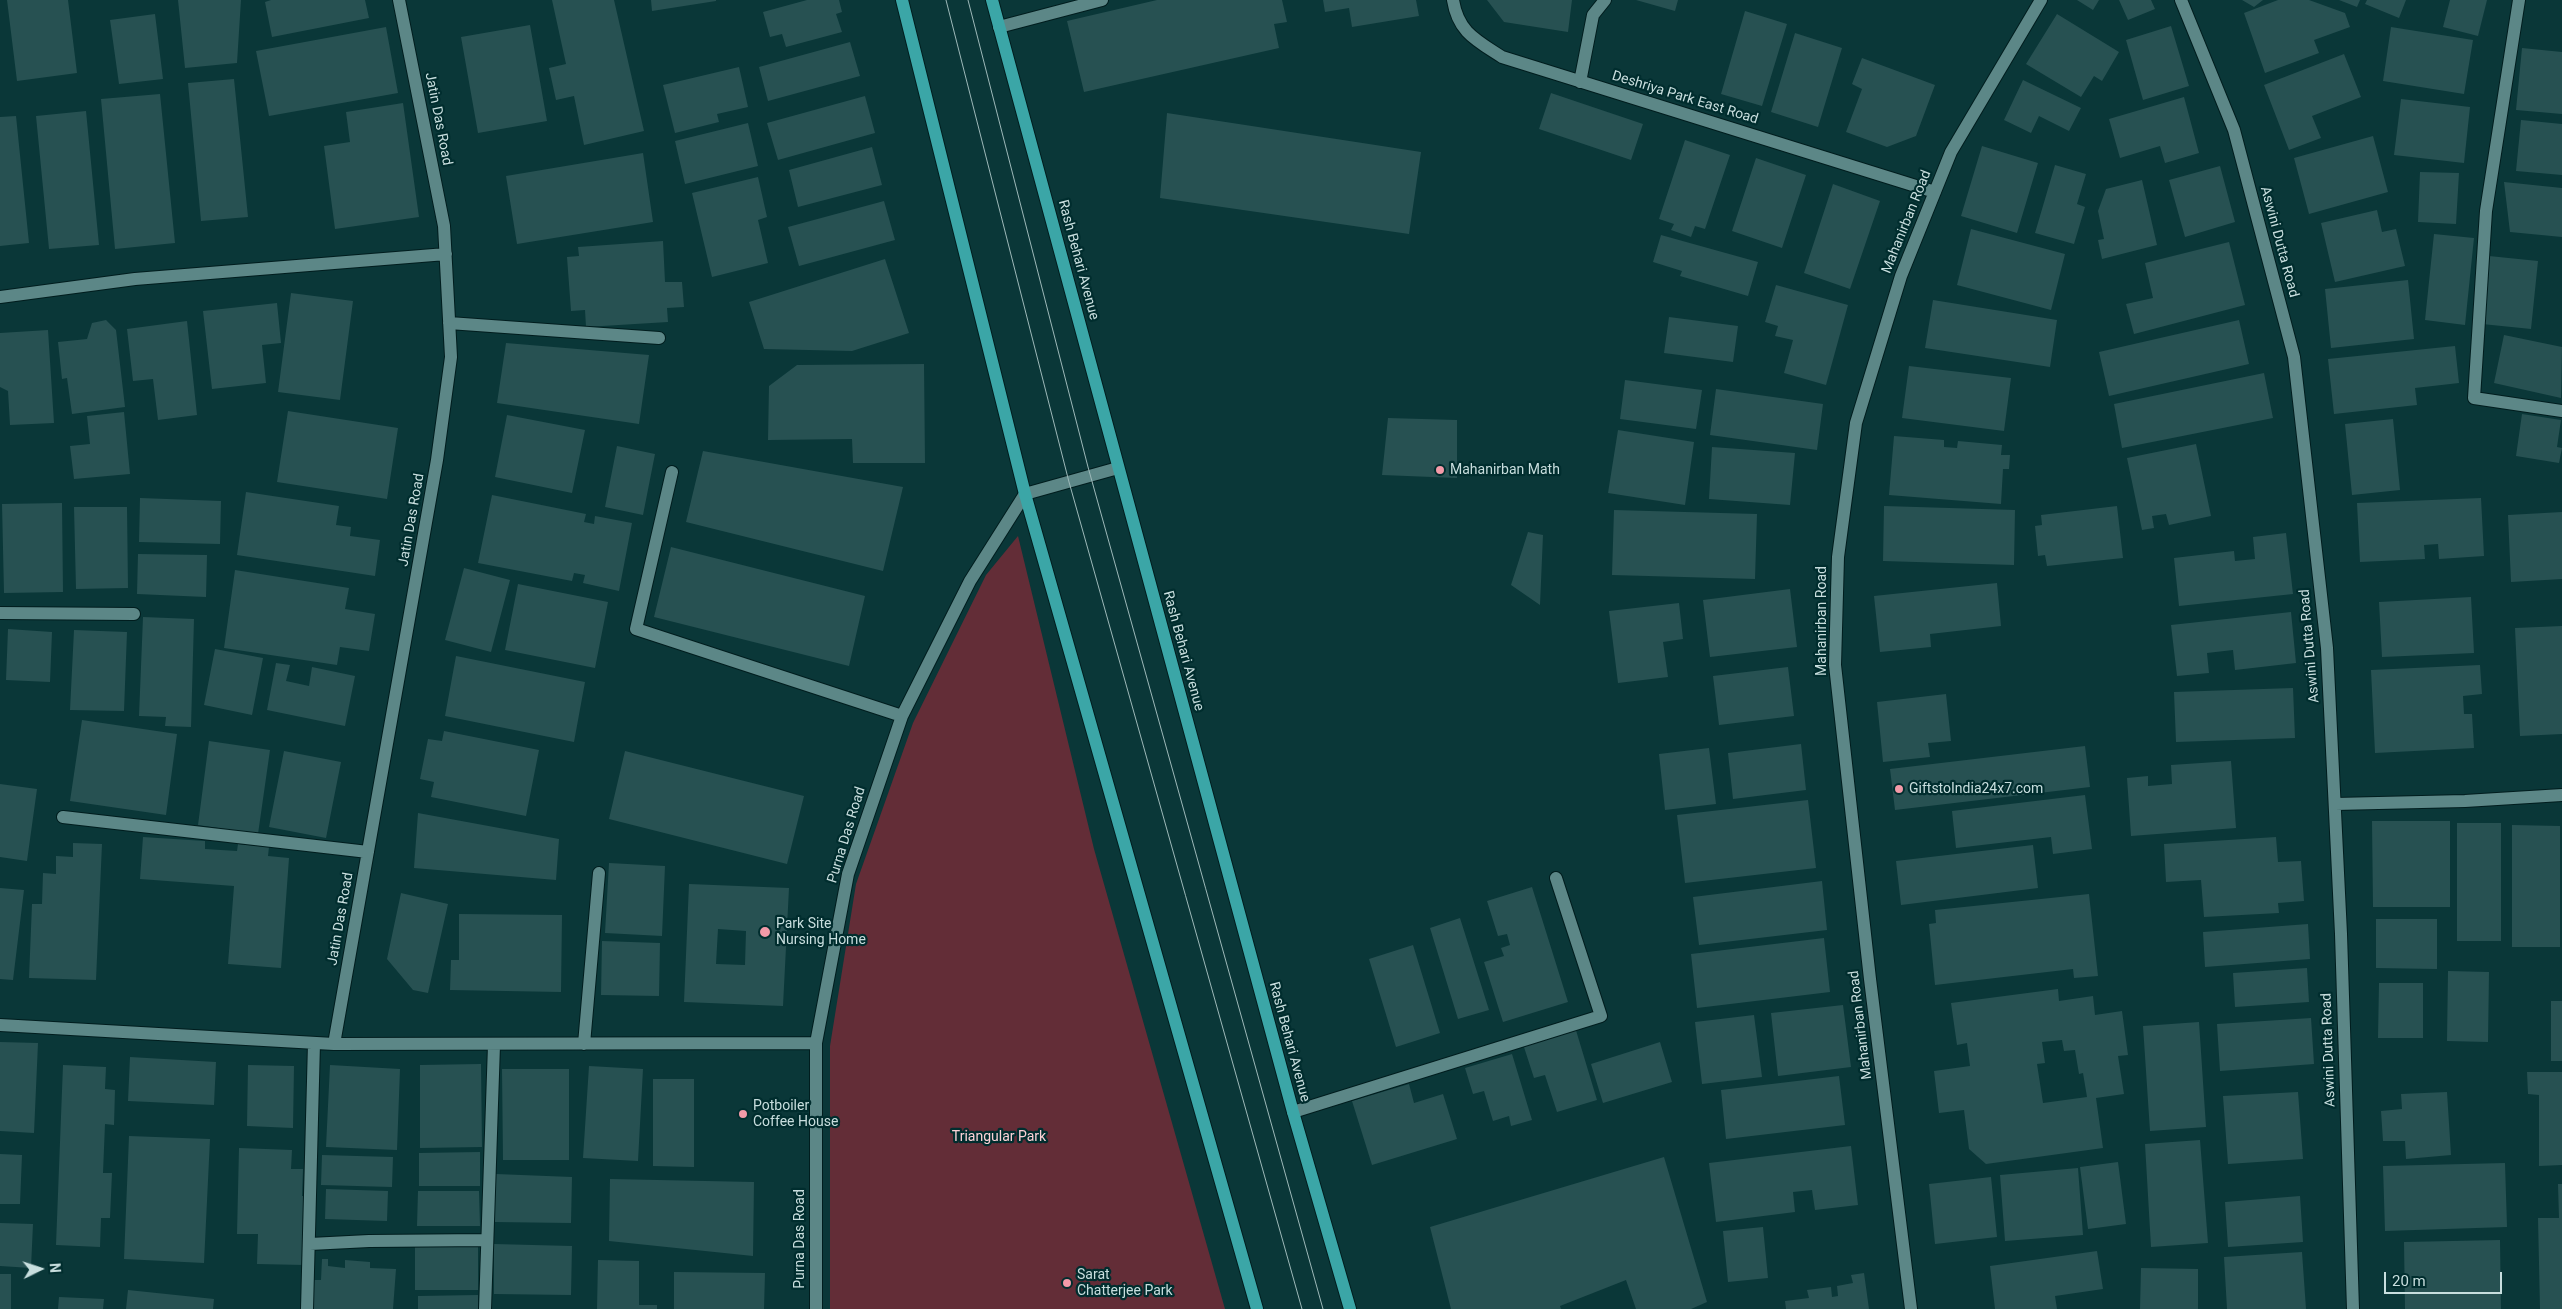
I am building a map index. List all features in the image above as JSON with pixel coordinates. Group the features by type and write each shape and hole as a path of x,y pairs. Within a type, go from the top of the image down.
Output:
{"main road":[{"path":"902,0 1025,494 1257,1309"},
{"name":"Rash Behari Avenue","path":"992,0 1292,1112 1350,1309"}],"street":[{"name":"Jatin Das Road","path":"334,1044 437,460 451,357 444,226 399,0"},
{"path":"999,27 1102,0"},
{"name":"Deshriya Park East Road","path":"1453,0 1456,18 1472,38 1502,57 1935,192"},
{"path":"1580,82 1592,15 1605,0"},
{"name":"Mahanirban Road","path":"1911,1309 1870,979 1835,665 1838,556 1856,423 1901,276 1951,152 2041,0"},
{"name":"Aswini Dutta Road","path":"2181,0 2234,130 2294,357 2327,648 2335,804 2353,1309"},
{"path":"2519,0 2486,212 2474,398 2562,411"},
{"path":"0,297 135,279 446,254"},
{"path":"449,323 659,338"},
{"path":"1025,494 1118,468"},
{"path":"672,472 636,629 902,716"},
{"name":"Purna Das Road","path":"816,1309 816,1043 848,874 902,716 970,581 1025,494"},
{"path":"0,613 134,614"},
{"path":"2335,804 2465,802 2562,795"},
{"path":"63,817 368,852"},
{"path":"584,1044 599,873"},
{"path":"1292,1112 1601,1016 1556,878"},
{"path":"0,1025 334,1044 816,1043"},
{"path":"307,1309 314,1043"},
{"path":"485,1309 494,1045"},
{"path":"310,1244 369,1240 487,1240"}],"green space":[{"name":"Triangular Park","path":"1018,536 1094,849 1225,1309 830,1309 830,1046 856,884 913,723 986,575"}],"building":[{"path":"7,0 68,0 77,73 17,81"},
{"path":"178,0 241,0 237,63 185,68"},
{"path":"271,0 365,0 369,18 272,37 265,2"},
{"path":"552,0 614,0 644,131 584,145 574,96 556,100 549,68 566,64"},
{"path":"651,0 716,0 716,1 652,11"},
{"path":"807,0 839,0 842,12 836,14 842,32 786,47 782,34 770,37 763,12"},
{"path":"1157,0 1282,0 1287,22 1274,24 1279,48 1084,92 1067,21"},
{"path":"1323,0 1416,0 1419,16 1352,27 1349,8 1325,12"},
{"path":"1487,0 1572,0 1568,32 1504,22"},
{"path":"1636,0 1678,0 1675,11"},
{"path":"2077,0 2099,0 2093,10"},
{"path":"2119,0 2151,0 2155,9 2128,20"},
{"path":"2242,0 2263,0 2254,7"},
{"path":"2278,0 2309,0 2345,13 2350,27 2314,40 2319,53 2265,73 2244,13"},
{"path":"2339,0 2360,0 2357,7"},
{"path":"2367,0 2406,0 2399,18 2365,4"},
{"path":"2450,0 2487,0 2478,36 2443,27"},
{"path":"1745,11 1787,24 1762,106 1721,94"},
{"path":"155,14 163,79 119,84 110,20"},
{"path":"2057,14 2119,52 2102,81 2094,76 2081,97 2026,64"},
{"path":"530,25 547,121 478,133 461,37"},
{"path":"2171,26 2189,86 2143,100 2126,40"},
{"path":"386,27 398,93 269,116 256,51"},
{"path":"2391,27 2473,40 2464,94 2383,81"},
{"path":"1795,33 1842,48 1818,127 1771,112"},
{"path":"850,42 860,76 768,101 759,67"},
{"path":"2522,48 2562,52 2562,114 2516,110"},
{"path":"2344,54 2361,97 2312,116 2321,138 2289,150 2264,85"},
{"path":"1862,58 1935,85 1916,136 1887,147 1846,132 1862,89 1852,84"},
{"path":"739,67 748,107 717,114 719,122 675,133 663,85"},
{"path":"234,79 248,217 201,221 188,83"},
{"path":"2023,80 2081,108 2069,131 2039,116 2031,133 2004,120"},
{"path":"1551,93 1643,124 1631,160 1539,129"},
{"path":"160,94 175,243 115,249 101,99"},
{"path":"865,96 875,133 778,160 767,123"},
{"path":"2184,97 2199,153 2165,163 2160,146 2120,158 2109,119"},
{"path":"2401,99 2470,107 2464,163 2394,155"},
{"path":"403,103 419,217 335,229 324,146 350,142 346,112"},
{"path":"86,111 99,245 49,249 36,116"},
{"path":"1167,113 1421,152 1409,234 1160,198"},
{"path":"16,116 29,243 0,246 0,117"},
{"path":"2521,120 2562,124 2562,175 2516,171"},
{"path":"748,123 758,166 685,184 675,141"},
{"path":"2373,136 2388,192 2309,214 2294,158"},
{"path":"1685,140 1730,155 1705,229 1695,226 1691,237 1671,230 1674,224 1659,219"},
{"path":"1982,146 2038,163 2017,233 1961,216"},
{"path":"872,147 882,185 798,207 789,170"},
{"path":"643,153 653,222 517,244 506,176"},
{"path":"1756,158 1806,175 1782,248 1732,231"},
{"path":"2055,165 2086,174 2077,204 2085,207 2074,244 2035,233"},
{"path":"2220,166 2235,222 2185,237 2169,180"},
{"path":"2420,172 2459,173 2456,224 2418,222"},
{"path":"758,177 767,217 758,220 768,263 712,277 692,193"},
{"path":"2142,180 2157,245 2102,259 2098,240 2104,239 2098,211 2106,189"},
{"path":"2504,182 2562,188 2562,237 2510,232"},
{"path":"1833,184 1880,201 1850,289 1804,273"},
{"path":"884,201 895,240 799,266 788,227"},
{"path":"2377,210 2382,232 2396,229 2405,266 2335,282 2321,223"},
{"path":"1971,229 2065,254 2051,310 1957,285"},
{"path":"2434,234 2474,238 2465,325 2425,320"},
{"path":"1661,235 1758,262 1748,296 1680,276 1682,271 1653,262"},
{"path":"663,241 665,282 682,282 684,307 667,308 668,322 586,327 585,310 571,311 567,257 579,256 578,247"},
{"path":"2229,242 2245,305 2134,334 2126,304 2153,298 2145,263"},
{"path":"2489,256 2538,261 2531,329 2482,324"},
{"path":"885,259 909,333 852,351 764,349 749,302"},
{"path":"2408,280 2414,339 2331,348 2325,289"},
{"path":"1776,285 1848,305 1826,385 1784,373 1793,340 1775,336 1778,326 1765,322"},
{"path":"291,293 353,301 340,400 278,392"},
{"path":"1933,300 2057,320 2050,367 1925,348"},
{"path":"277,303 281,343 262,345 266,383 212,389 203,311"},
{"path":"1669,317 1738,326 1733,362 1664,353"},
{"path":"106,320 116,330 125,407 72,414 67,378 62,379 58,342 87,339 92,323"},
{"path":"2239,320 2249,364 2109,396 2099,352"},
{"path":"187,321 197,415 158,420 153,379 133,381 127,329"},
{"path":"48,330 54,423 10,425 8,391 0,387 0,333"},
{"path":"2504,335 2562,347 2561,398 2494,383"},
{"path":"506,343 649,355 639,424 497,403"},
{"path":"2455,346 2459,383 2415,388 2417,405 2334,414 2328,359"},
{"path":"924,364 925,463 853,463 852,439 768,440 769,386 797,365"},
{"path":"1909,366 2011,378 2004,431 1902,418"},
{"path":"2264,373 2273,418 2122,448 2114,404"},
{"path":"1625,380 1702,390 1696,429 1620,419"},
{"path":"1716,389 1823,404 1817,450 1710,435"},
{"path":"288,411 398,428 387,499 277,482"},
{"path":"124,412 130,474 74,479 70,446 90,444 87,416"},
{"path":"2522,414 2561,420 2557,447 2562,448 2559,463 2516,456"},
{"path":"507,415 585,430 572,493 495,477"},
{"path":"1388,418 1457,420 1457,478 1382,475"},
{"path":"2393,419 2400,490 2352,495 2345,424"},
{"path":"1618,430 1694,442 1685,505 1608,493"},
{"path":"1894,436 1944,440 1944,447 1957,448 1958,441 2002,445 2001,455 2010,455 2009,469 2003,469 2001,504 1889,495"},
{"path":"2196,444 2211,516 2169,525 2166,514 2152,516 2154,528 2142,530 2127,458"},
{"path":"617,446 655,454 643,515 605,507"},
{"path":"1712,447 1795,453 1790,505 1709,499"},
{"path":"703,451 903,487 883,571 686,522"},
{"path":"246,492 339,506 336,525 351,527 350,536 380,540 375,576 237,555"},
{"path":"492,495 586,514 584,522 594,524 595,516 632,523 619,591 583,583 585,575 574,573 572,581 478,563"},
{"path":"140,498 221,501 220,544 139,542"},
{"path":"2481,498 2484,556 2439,559 2438,544 2424,545 2425,559 2360,562 2357,503"},
{"path":"62,503 63,592 4,593 2,504"},
{"path":"1884,506 2015,510 2014,565 1883,561"},
{"path":"2117,506 2123,558 2047,566 2045,555 2038,556 2035,526 2042,525 2041,515"},
{"path":"74,507 127,507 128,588 76,589"},
{"path":"1614,510 1757,514 1755,579 1612,575"},
{"path":"2562,512 2562,579 2511,582 2508,515"},
{"path":"1528,532 1543,535 1540,605 1511,585"},
{"path":"2286,533 2293,594 2179,606 2174,558 2234,551 2235,561 2255,559 2253,537"},
{"path":"671,547 865,596 849,666 654,617"},
{"path":"138,554 207,555 206,597 137,594"},
{"path":"464,568 510,580 491,652 445,640"},
{"path":"235,570 349,588 345,609 375,614 369,651 340,647 337,665 224,648"},
{"path":"1997,583 2001,626 1930,634 1931,647 1880,652 1874,596"},
{"path":"518,584 608,602 595,668 505,650"},
{"path":"1790,589 1797,647 1710,657 1703,600"},
{"path":"2471,597 2474,653 2382,657 2379,602"},
{"path":"1679,603 1683,639 1663,642 1668,677 1618,683 1609,611"},
{"path":"2291,612 2296,663 2235,670 2233,650 2207,653 2209,673 2177,676 2171,625"},
{"path":"143,617 194,619 191,727 165,726 166,717 139,716"},
{"path":"2562,626 2562,734 2520,736 2515,628"},
{"path":"8,629 52,632 50,682 6,680"},
{"path":"74,630 127,632 124,711 70,710"},
{"path":"215,649 263,658 252,715 204,705"},
{"path":"456,656 585,682 574,742 445,716"},
{"path":"276,663 290,665 286,681 309,686 312,667 355,676 345,726 267,710"},
{"path":"2480,665 2482,694 2463,696 2464,714 2472,714 2474,748 2375,753 2371,670"},
{"path":"1788,667 1794,716 1719,725 1713,676"},
{"path":"2293,688 2295,738 2176,742 2174,692"},
{"path":"1946,694 1951,741 1928,743 1930,757 1883,762 1877,702"},
{"path":"82,720 177,734 166,815 70,801"},
{"path":"444,731 539,750 526,816 431,797 434,782 420,779 428,739 442,741"},
{"path":"209,741 270,750 258,834 198,825"},
{"path":"1801,744 1806,790 1733,799 1728,753"},
{"path":"2085,746 2090,787 1895,810 1890,769"},
{"path":"1709,748 1716,804 1665,810 1659,754"},
{"path":"284,751 341,762 326,838 269,827"},
{"path":"625,751 804,796 787,864 609,819"},
{"path":"2231,761 2236,828 2131,836 2127,778 2148,776 2148,786 2172,784 2171,765"},
{"path":"0,784 37,789 27,861 0,857"},
{"path":"2085,795 2092,849 2053,854 2051,837 1956,848 1952,811"},
{"path":"1808,800 1816,868 1685,883 1677,815"},
{"path":"418,813 559,839 556,880 414,868"},
{"path":"2372,821 2450,821 2450,907 2373,907"},
{"path":"2457,823 2501,823 2501,941 2457,941"},
{"path":"2512,825 2560,826 2560,947 2512,947"},
{"path":"143,837 205,841 205,849 237,851 238,844 269,847 268,856 289,858 281,968 228,964 234,886 140,879"},
{"path":"2276,837 2278,862 2301,861 2304,901 2278,903 2279,913 2204,917 2201,880 2166,882 2164,844"},
{"path":"73,843 102,844 96,980 29,978 32,904 42,904 43,873 56,874 56,856 73,857"},
{"path":"2033,845 2038,888 1901,905 1896,861"},
{"path":"609,863 665,866 662,936 605,933"},
{"path":"1822,881 1827,930 1699,945 1693,897"},
{"path":"689,884 789,888 783,1006 684,1002","holes":["718,929 746,931 745,965 716,964"]},
{"path":"1532,887 1568,1002 1503,1022 1484,962 1504,956 1501,948 1510,945 1507,934 1498,936 1487,901"},
{"path":"0,888 24,890 13,980 0,979"},
{"path":"401,893 448,904 428,993 413,990 387,959"},
{"path":"2089,894 2098,976 2074,978 2073,969 1935,985 1929,924 1936,923 1935,910"},
{"path":"459,914 562,915 561,992 450,990 451,960 459,960"},
{"path":"1460,918 1489,1010 1458,1019 1430,928"},
{"path":"2376,919 2437,919 2437,969 2376,968"},
{"path":"2308,924 2310,959 2205,967 2203,932"},
{"path":"1824,938 1830,992 1697,1008 1691,954"},
{"path":"602,941 660,943 659,996 601,995"},
{"path":"1413,945 1440,1033 1396,1047 1369,959"},
{"path":"2307,968 2309,1002 2235,1007 2233,973"},
{"path":"2448,971 2489,972 2488,1042 2447,1041"},
{"path":"2379,983 2423,983 2423,1038 2378,1038"},
{"path":"2058,989 2059,1001 2093,996 2095,1015 2122,1011 2128,1055 2118,1056 2124,1094 2096,1098 2103,1148 1986,1164 1969,1149 1964,1110 1939,1113 1934,1071 1970,1066 1967,1043 1957,1045 1951,1003","holes":["2062,1040 2064,1051 2075,1050 2079,1074 2083,1073 2087,1097 2043,1103 2037,1064 2045,1063 2042,1042"]},
{"path":"2551,1001 2562,1001 2562,1061 2551,1061"},
{"path":"1843,1005 1851,1067 1778,1076 1771,1013"},
{"path":"1754,1015 1762,1077 1702,1084 1695,1022"},
{"path":"2311,1018 2314,1064 2220,1071 2217,1024"},
{"path":"2199,1022 2206,1127 2150,1131 2143,1026"},
{"path":"1575,1027 1597,1100 1557,1112 1545,1075 1534,1078 1523,1044"},
{"path":"0,1042 38,1043 34,1133 0,1131"},
{"path":"1660,1042 1672,1082 1603,1103 1591,1064"},
{"path":"1512,1054 1532,1120 1511,1126 1509,1116 1493,1121 1484,1091 1473,1094 1465,1068"},
{"path":"130,1057 216,1062 214,1105 128,1101"},
{"path":"481,1064 482,1147 420,1148 420,1065"},
{"path":"63,1065 106,1067 105,1089 115,1090 114,1125 105,1124 103,1173 112,1173 110,1218 101,1218 100,1247 56,1245"},
{"path":"248,1065 294,1066 293,1128 247,1126"},
{"path":"330,1065 400,1069 397,1150 326,1147"},
{"path":"589,1066 643,1069 638,1161 583,1158"},
{"path":"502,1069 569,1069 569,1160 503,1160"},
{"path":"2527,1072 2562,1072 2562,1165 2539,1166 2539,1095 2528,1094"},
{"path":"1839,1076 1845,1125 1726,1139 1721,1090"},
{"path":"653,1079 694,1079 694,1167 653,1166"},
{"path":"1409,1084 1414,1103 1443,1094 1457,1139 1372,1165 1352,1101"},
{"path":"2298,1092 2303,1159 2228,1164 2223,1096"},
{"path":"2447,1092 2451,1155 2406,1159 2405,1141 2383,1141 2381,1111 2402,1109 2401,1094"},
{"path":"129,1136 210,1139 204,1263 124,1259"},
{"path":"2200,1140 2208,1243 2151,1247 2145,1144"},
{"path":"1851,1146 1858,1205 1815,1210 1812,1190 1793,1192 1795,1212 1716,1222 1709,1163"},
{"path":"239,1148 292,1150 291,1169 303,1169 302,1196 306,1196 304,1265 257,1264 258,1234 237,1234"},
{"path":"480,1152 480,1186 419,1186 419,1153"},
{"path":"0,1154 22,1155 20,1204 0,1204"},
{"path":"322,1155 393,1157 392,1187 321,1185"},
{"path":"1664,1157 1707,1302 1691,1309 1636,1309 1626,1280 1560,1306 1561,1309 1451,1309 1430,1227"},
{"path":"2118,1162 2126,1224 2088,1229 2080,1167"},
{"path":"2505,1163 2507,1227 2385,1231 2383,1166"},
{"path":"2078,1168 2083,1235 2005,1241 2000,1175"},
{"path":"496,1174 572,1177 571,1223 494,1222"},
{"path":"1991,1177 1997,1237 1935,1244 1929,1184"},
{"path":"610,1179 754,1182 753,1256 609,1241"},
{"path":"2558,1184 2562,1184 2562,1309 2540,1309 2538,1218 2559,1218"},
{"path":"326,1189 388,1191 387,1221 325,1219"},
{"path":"418,1191 479,1191 480,1226 417,1226"},
{"path":"2300,1196 2303,1242 2228,1247 2225,1202"},
{"path":"0,1223 33,1224 31,1268 0,1266"},
{"path":"1763,1227 1768,1278 1728,1282 1723,1231"},
{"path":"2500,1240 2501,1309 2405,1309 2404,1242"},
{"path":"494,1244 572,1246 571,1295 494,1294"},
{"path":"478,1246 478,1290 415,1290 415,1247"},
{"path":"2097,1251 2103,1289 2055,1296 2057,1309 1995,1309 1990,1266"},
{"path":"2302,1252 2306,1309 2227,1309 2224,1257"},
{"path":"322,1259 328,1259 328,1266 345,1268 345,1260 370,1262 370,1268 396,1269 393,1309 311,1309 313,1280 321,1280"},
{"path":"598,1260 639,1261 639,1305 657,1305 657,1309 597,1309"},
{"path":"2141,1268 2198,1269 2198,1309 2140,1309"},
{"path":"674,1272 765,1273 764,1309 674,1309"},
{"path":"1864,1273 1869,1309 1786,1309 1785,1301 1809,1298 1807,1290 1831,1287 1832,1297 1838,1296 1837,1286 1853,1283 1851,1275"},
{"path":"0,1274 11,1274 11,1309 0,1309"},
{"path":"128,1290 214,1299 213,1309 126,1309"},
{"path":"478,1295 478,1309 418,1309 418,1296"},
{"path":"59,1297 104,1299 103,1309 58,1309"}],"tram line":[{"path":"946,0 1069,482 1302,1309"},
{"path":"968,0 1088,467 1323,1309"}],"place":[{"name":"Mahanirban Math","path":"1440,470"},
{"name":"GiftstoIndia24x7.com","path":"1899,789"},
{"name":"Park Site Nursing Home","path":"765,932"},
{"name":"Potboiler Coffee House","path":"743,1114"},
{"name":"Sarat Chatterjee Park","path":"1067,1283"}]}
